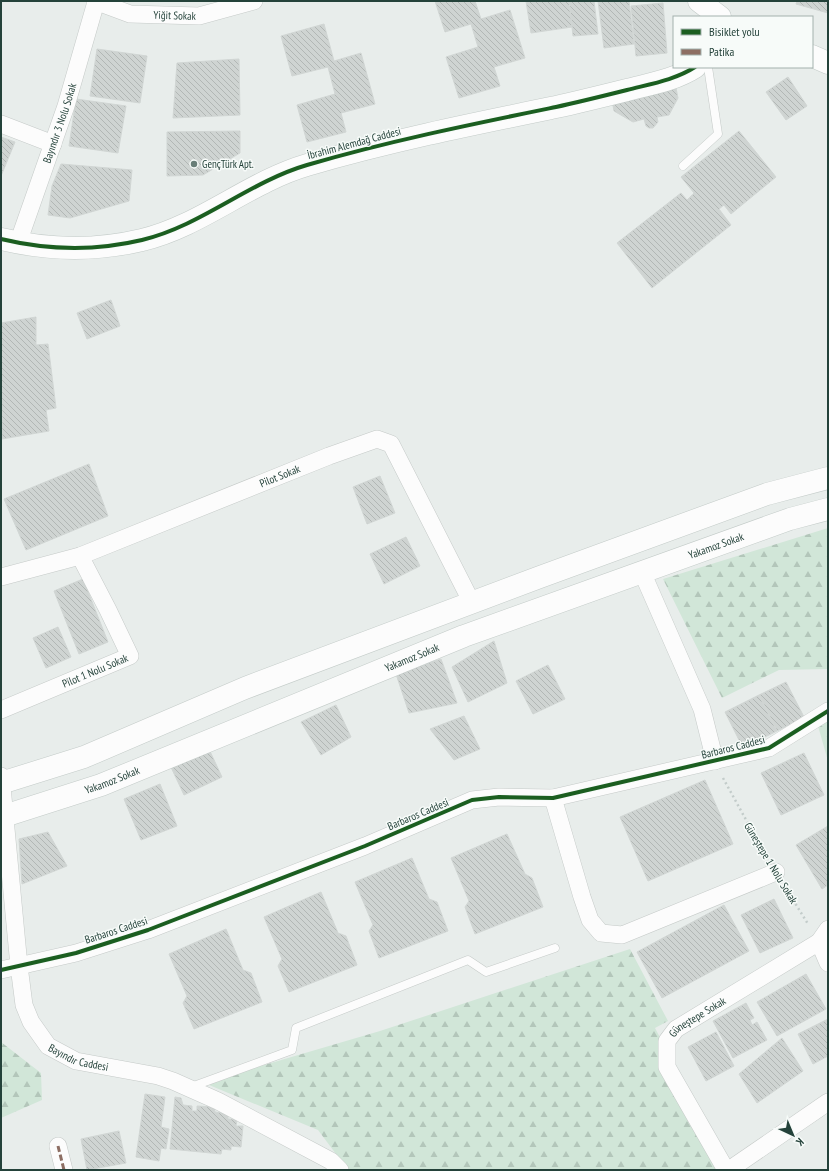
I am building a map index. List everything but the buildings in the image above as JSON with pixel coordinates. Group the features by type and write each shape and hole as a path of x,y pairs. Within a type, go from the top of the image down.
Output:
{"main road":[{"path":"699,1 719,16"},
{"path":"813,56 828,63"},
{"name":"İbrahim Alemdağ Caddesi","path":"9,241 68,249 143,239 178,226 253,188 305,165 411,138 656,83 693,68"},
{"path":"1,780 84,757 245,688 540,577 767,494 828,478"},
{"name":"Yakamoz Sokak","path":"3,816 101,785 464,636 790,519 828,509"}],"street":[{"name":"Yiğit Sokak","path":"95,1 130,14 199,16 254,1"},
{"name":"Bayındır 3 Nolu Sokak","path":"9,241 53,144 66,106 95,1"},
{"path":"1,124 53,144"},
{"name":"Pilot Sokak","path":"1,576 80,556 328,456 377,439 391,444 472,603"},
{"name":"Pilot 1 Nolu Sokak","path":"1,710 130,656 80,556"},
{"path":"642,572 702,709 715,762"},
{"name":"Barbaros Caddesi","path":"1,970 76,953 148,930 365,846 472,800 499,797 553,798 715,762 769,748 828,711"},
{"name":"Bayındır Caddesi","path":"1,780 3,816 24,1005 31,1022 48,1046 76,1061 158,1076 188,1088 218,1101 331,1160 340,1170"},
{"path":"553,798 582,898 590,920 601,933 622,935 776,872"},
{"path":"823,935 828,963"},
{"name":"Güneştepe Sokak","path":"727,1170 667,1067 667,1042 676,1029 823,935"},
{"path":"727,1170 828,1102"},
{"path":"58,1146 64,1170"}],"lane":[{"path":"683,166 718,134 708,68"},
{"path":"188,1088 292,1050 296,1028 468,960 486,972 555,948"}],"green space":[{"path":"828,528 828,669 779,670 722,698 663,579"},
{"path":"828,718 828,761 818,726"},
{"path":"630,949 668,1021 655,1028 689,1093 721,1170 348,1170 318,1130 209,1085 237,1073 380,1031"},
{"path":"1,1042 41,1073 42,1100 1,1118"}],"marked path":[{"path":"58,1146 64,1170"}],"cycle path":[{"path":"1,239 18,243 72,248 125,244 142,240 185,225 265,182 307,165 462,126 565,105 653,84 679,75 693,68"},
{"path":"1,970 76,953 148,930 365,846 472,800 499,797 553,798 769,748 828,711"}],"place":[{"name":"GençTürk Apt.","path":"194,164"}]}
